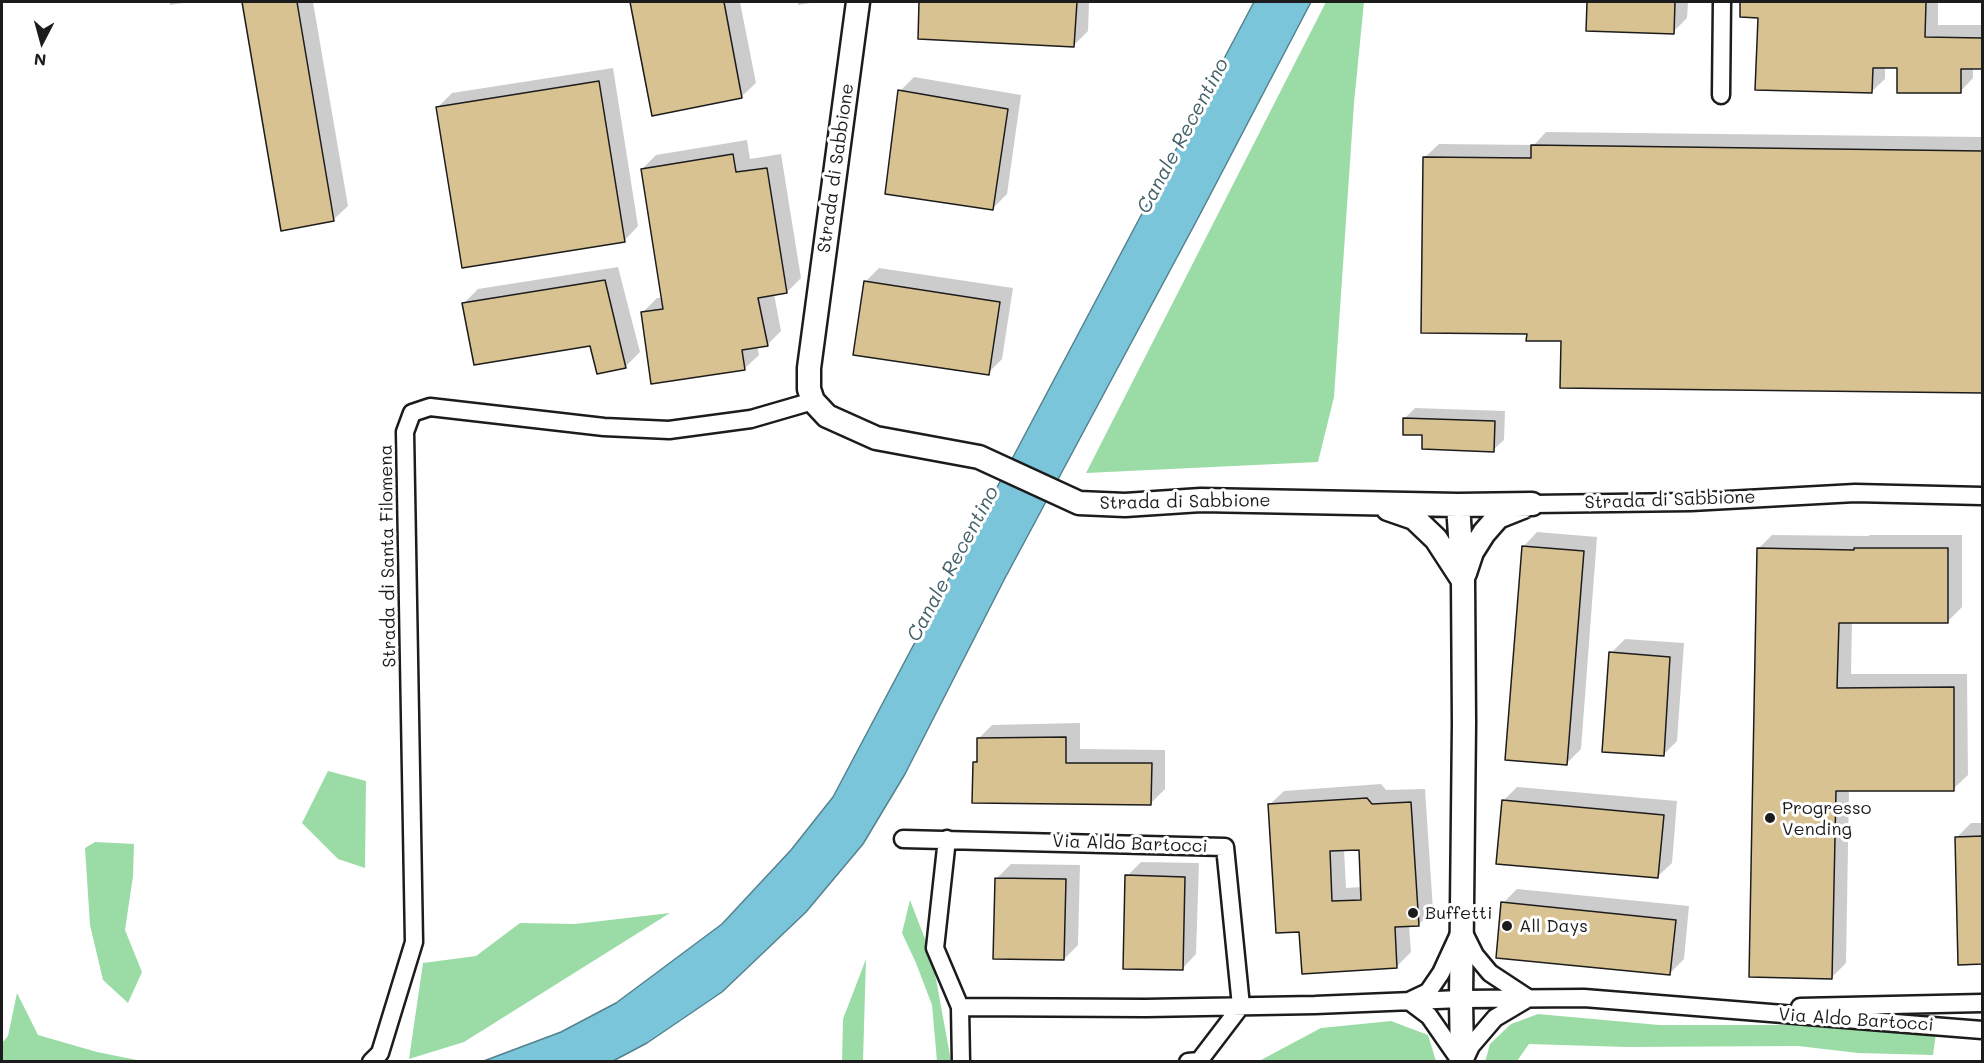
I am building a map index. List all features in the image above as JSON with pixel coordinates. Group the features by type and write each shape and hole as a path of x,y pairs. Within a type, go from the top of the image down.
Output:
{"main road":[{"name":"Strada di Sabbione","path":"858,2 809,368 809,389 813,401 827,416 876,438 979,457 1079,503 1125,505 1201,500 1458,505 1532,504"},
{"path":"1370,502 1414,518 1436,539 1463,580"},
{"path":"1463,580 1472,552 1498,517 1532,504"},
{"path":"1458,505 1463,580 1462,1062"}],"street":[{"path":"1721,95 1722,2"},
{"name":"Strada di Santa Filomena","path":"371,1062 380,1053 414,942 405,432 412,413 430,407 604,427 669,430 751,419 813,401"},
{"name":"Strada di Sabbione","path":"1532,504 1691,502 1854,493 1983,496"},
{"name":"Via Aldo Bartocci","path":"903,839 1225,847 1241,1006"},
{"path":"947,839 935,948 960,1007 961,1062"},
{"path":"1461,927 1475,955 1490,973 1528,998 1495,1018 1471,1046 1462,1062 1429,1016 1409,1001 1428,992 1441,974 1461,927"},
{"name":"Via Aldo Bartocci","path":"960,1007 1241,1006 1461,999 1584,998 1983,1030"},
{"name":"Via Aldo Bartocci","path":"1730,1010 1804,1006 1983,1003"},
{"path":"1188,1062 1199,1061 1241,1006"}],"green space":[{"path":"1326,2 1364,2 1354,103 1334,397 1318,462 1086,473"},
{"path":"328,771 366,781 365,868 338,859 302,823"},
{"path":"95,842 134,844 133,876 125,930 142,972 128,1003 103,980 90,925 85,848"},
{"path":"910,900 932,957 951,1061 937,1061 932,1005 902,933"},
{"path":"670,913 464,1042 409,1059 423,963 476,956 520,923 575,924"},
{"path":"866,959 863,1061 842,1061 843,1019"},
{"path":"17,993 38,1035 97,1052 142,1061 2,1061 2,1043 8,1036"},
{"path":"1538,1014 1659,1025 1834,1025 1936,1033 1933,1055 1858,1053 1798,1046 1627,1047 1529,1044 1517,1061 1485,1062 1490,1044 1511,1024"},
{"path":"1391,1021 1428,1035 1436,1061 1259,1061 1321,1028"}],"water":[{"path":"1254,2 1311,2 1004,580 905,774 863,844 806,912 722,992 647,1043 613,1061 481,1062 561,1032 616,1003 722,924 791,850 833,797"}],"building":[{"path":"242,2 297,2 334,221 281,231"},
{"path":"630,2 724,2 742,98 652,116"},
{"path":"919,2 1077,2 1074,47 918,39"},
{"path":"1587,2 1675,2 1674,34 1586,31"},
{"path":"1740,2 1926,2 1925,37 1983,38 1983,69 1961,69 1961,93 1897,93 1897,68 1873,68 1872,93 1755,90 1758,18 1740,17"},
{"path":"599,81 625,242 462,268 436,107"},
{"path":"898,90 1008,109 993,210 885,194"},
{"path":"1531,145 1983,151 1983,393 1560,388 1561,341 1526,341 1527,334 1421,333 1423,157 1531,158"},
{"path":"733,154 736,172 767,168 787,293 758,298 768,346 742,350 745,370 651,384 641,312 663,309 641,169"},
{"path":"605,280 626,368 597,374 590,346 474,365 462,303"},
{"path":"864,281 1000,302 989,375 853,355"},
{"path":"1403,418 1495,421 1494,452 1422,449 1422,435 1403,435"},
{"path":"1522,546 1584,551 1567,765 1505,760"},
{"path":"1757,548 1854,550 1854,548 1948,548 1948,623 1839,623 1837,688 1954,687 1954,791 1836,791 1832,979 1749,977"},
{"path":"1609,652 1670,657 1664,756 1602,752"},
{"path":"1066,737 1066,763 1152,763 1151,805 972,803 973,762 977,762 977,738"},
{"path":"1367,798 1372,804 1411,802 1419,926 1395,927 1397,968 1302,974 1299,932 1276,933 1268,804","holes":["1359,850 1361,900 1332,901 1330,851"]},
{"path":"1502,800 1664,815 1658,878 1496,864"},
{"path":"1983,836 1983,964 1958,965 1955,837"},
{"path":"1125,875 1185,877 1183,970 1123,969"},
{"path":"995,878 1066,879 1064,960 993,959"},
{"path":"1501,902 1676,920 1670,975 1496,958"}],"place":[{"name":"Progresso Vending","path":"1770,818"},
{"name":"Buffetti","path":"1413,913"},
{"name":"All Days","path":"1507,926"}],"water label":[{"name":"Canale Recentino","path":"1183,136"},
{"name":"Canale Recentino","path":"953,564"}]}
